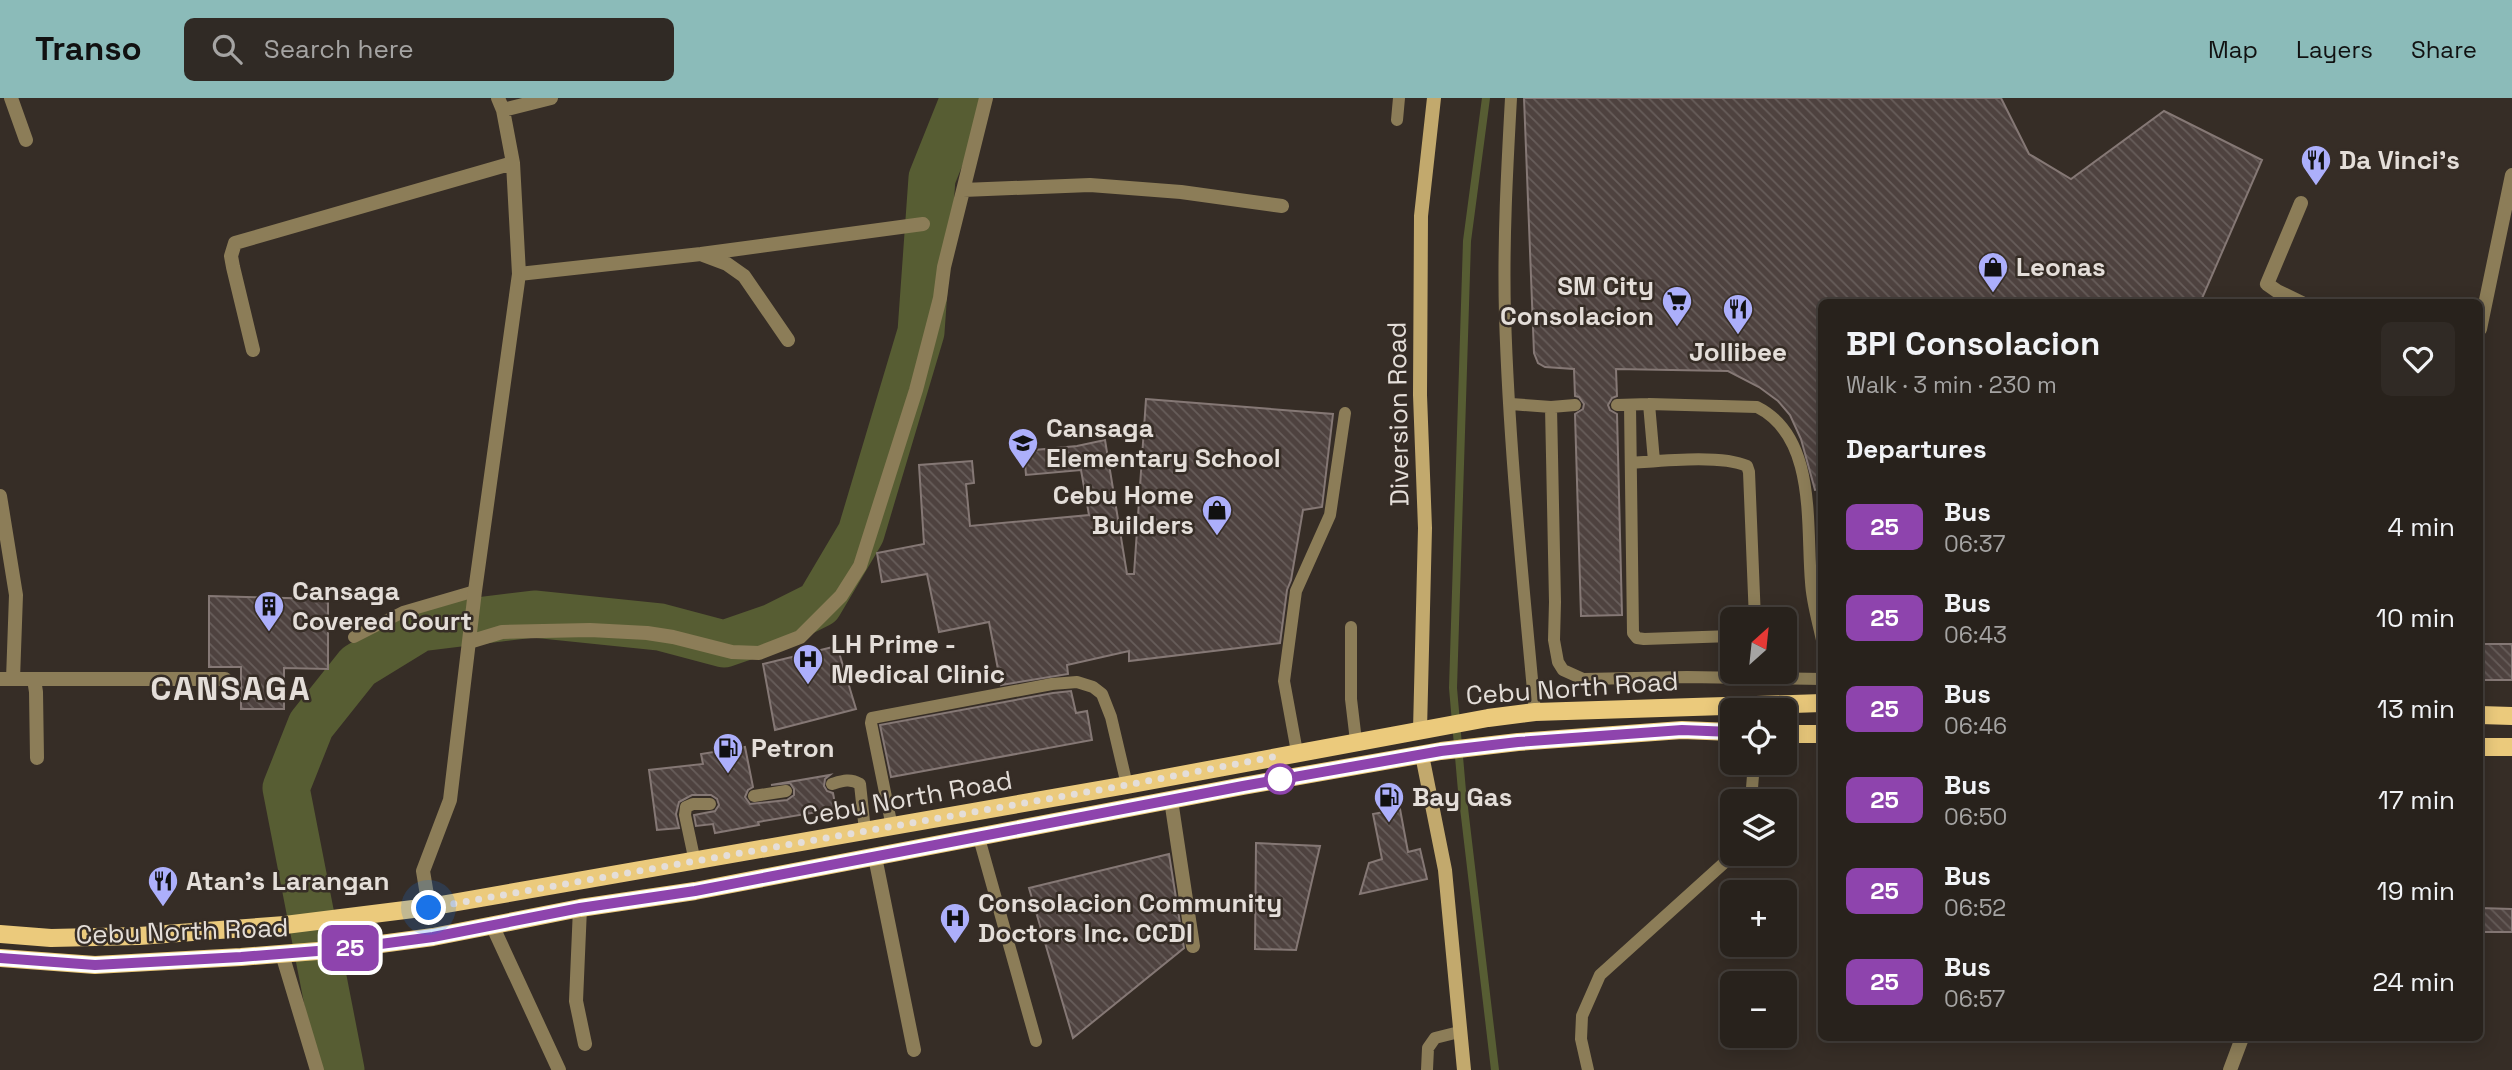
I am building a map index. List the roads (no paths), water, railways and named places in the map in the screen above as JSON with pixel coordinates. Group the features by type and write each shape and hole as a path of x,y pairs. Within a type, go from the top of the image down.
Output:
{"main road":[{"name":"Cebu North Road","path":"0,934 51,938 139,936 285,925 429,908 695,863 1488,718 1535,712 1818,703"},
{"path":"2483,715 2512,716"},
{"name":"Cebu North Road","path":"0,958 95,965 343,949 433,937 580,908 695,891 1441,751 1682,730 1720,732"},
{"path":"1797,734 1818,734"},
{"path":"2483,747 2512,747"}],"street":[{"path":"11,98 26,140"},
{"path":"429,908 424,871 450,800 474,597 519,274 513,163 500,104 551,98"},
{"path":"470,637 502,632 590,630 647,633 732,652 759,653 800,636 841,596 860,566 916,390 986,98"},
{"name":"Diversion Road","path":"1427,728 1425,528 1420,395 1421,216 1434,98"},
{"path":"253,350 231,256 235,243 513,163"},
{"path":"2483,315 2512,175"},
{"path":"963,190 1090,185 1181,192 1282,206"},
{"path":"2295,299 2267,284 2301,204"},
{"path":"519,274 701,254 923,224"},
{"path":"701,254 727,264 744,276 788,340"},
{"path":"0,496 5,556 16,595 7,679 225,679"},
{"path":"34,679 37,758"},
{"path":"1422,755 1446,870 1464,1070"},
{"path":"1171,800 1193,946"},
{"path":"875,857 914,1050"},
{"path":"580,908 576,1001 585,1044"},
{"path":"492,925 559,1070"},
{"path":"285,954 317,1070"},
{"path":"2230,1070 2241,1041"}],"lane":[{"path":"1397,120 1399,98"},
{"path":"1511,98 1505,316 1515,490 1535,712"},
{"path":"1511,404 1551,407 1575,405"},
{"path":"1649,404 1654,461"},
{"path":"1720,636 1637,638 1633,633 1626,600 1631,463 1623,405 1757,407 1773,414 1787,430 1798,454 1809,514 1818,603"},
{"path":"1551,407 1554,640 1555,654 1563,670 1583,679 1818,679"},
{"path":"1297,752 1284,681 1296,591 1329,515 1345,413"},
{"path":"1631,463 1725,461 1739,462 1746,466 1749,472 1754,607"},
{"path":"354,637 403,612 474,597"},
{"path":"1351,627 1351,699 1356,741"},
{"path":"892,827 872,718 1014,690 1077,682 1094,687 1102,694 1111,717 1127,785"},
{"path":"832,784 847,780 860,784 865,831"},
{"path":"754,796 786,791"},
{"path":"695,863 685,815 686,807 710,803"},
{"path":"979,838 1036,1041"},
{"path":"1588,1070 1581,1039 1581,1016 1600,975 1721,866"},
{"path":"1427,1070 1428,1048 1435,1038 1459,1032"}],"waterway":[{"path":"341,1070 286,788 311,725 358,666 420,628 534,614 660,627 724,644 773,627 819,604 861,533 921,332 932,178 964,98"},
{"path":"1486,98 1467,241 1453,688 1462,791 1495,1070"}],"place":[{"name":"Da Vinci's","path":"2316,187"},
{"name":"Leonas","path":"1993,294"},
{"name":"SM City Consolacion","path":"1677,328"},
{"name":"Jollibee","path":"1738,336"},
{"name":"Cansaga Elementary School","path":"1023,470"},
{"name":"Cebu Home Builders","path":"1217,537"},
{"name":"Cansaga Covered Court","path":"269,633"},
{"name":"LH Prime - Medical Clinic","path":"808,686"},
{"name":"Petron","path":"728,775"},
{"name":"Bay Gas","path":"1389,824"},
{"name":"Atan's Larangan","path":"163,908"},
{"name":"Consolacion Community Doctors Inc. CCDI","path":"955,945"}],"district":[{"name":"CANSAGA","path":"231,689"}]}
